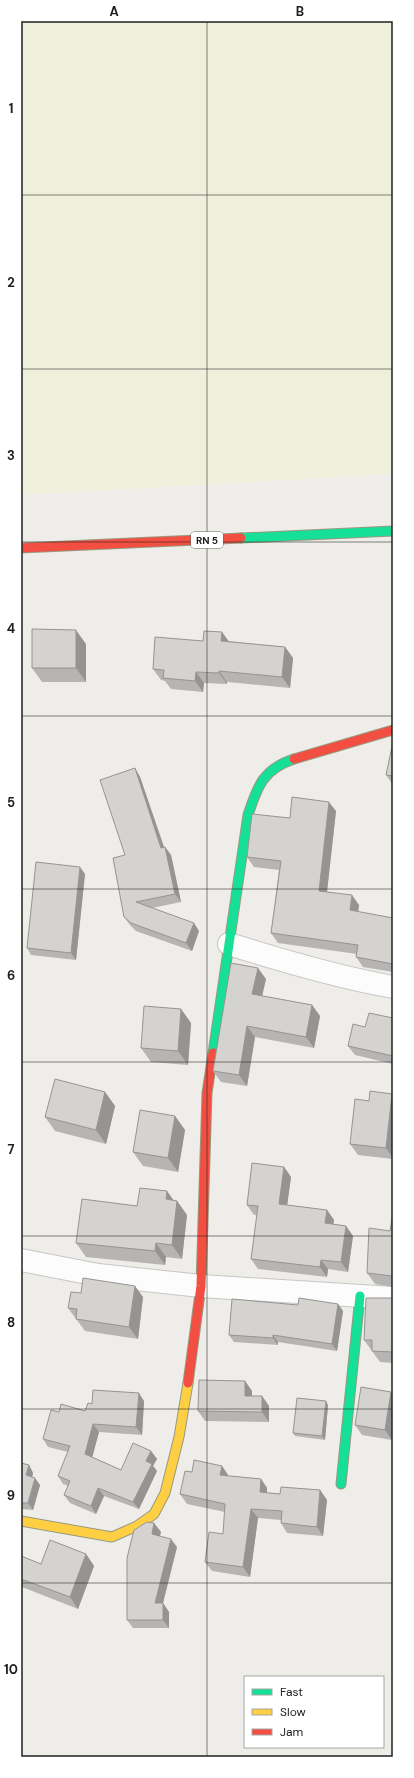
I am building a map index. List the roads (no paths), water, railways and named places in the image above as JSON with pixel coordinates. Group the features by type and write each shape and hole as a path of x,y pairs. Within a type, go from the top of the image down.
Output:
{"street":[{"name":"RN 5","path":"21,548 393,532"},
{"path":"21,1521 112,1537 137,1526 154,1514 165,1493 179,1436 192,1358 201,1286 207,1093 248,815 257,788 266,775 282,763 393,730"},
{"path":"229,944 276,959 369,983 393,987"},
{"path":"21,1260 98,1274 201,1286 393,1298"},
{"path":"341,1484 360,1296"}]}
